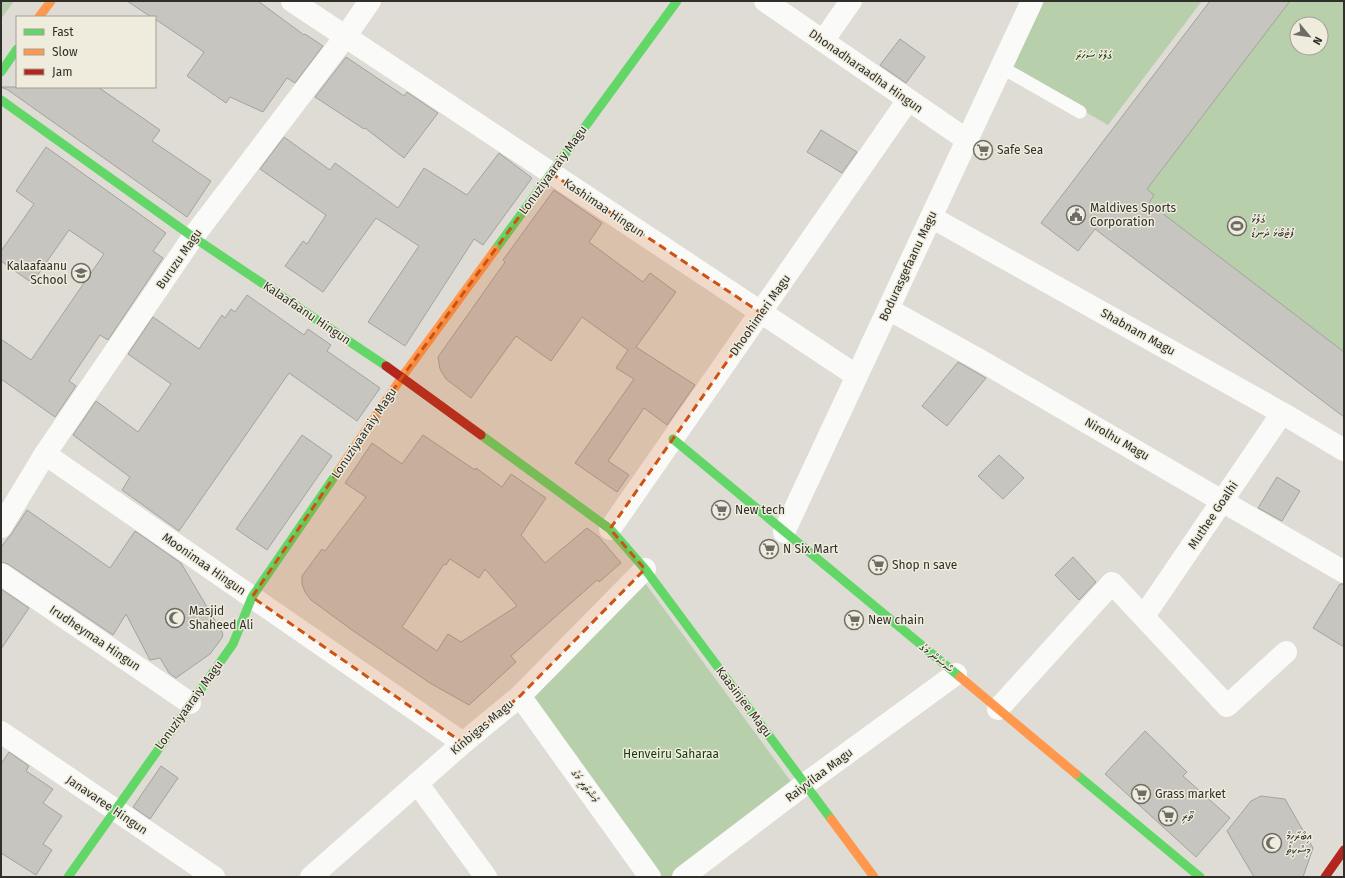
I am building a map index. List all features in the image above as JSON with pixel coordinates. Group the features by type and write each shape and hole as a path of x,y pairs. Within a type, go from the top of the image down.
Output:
{"street":[{"path":"40,16 51,1"},
{"name":"Kashimaa Hingun","path":"292,1 857,376"},
{"name":"Buruzu Magu","path":"1,527 45,454 194,237 346,37 370,1"},
{"name":"Lonuziyaaraiy Magu","path":"68,877 233,644 252,597 402,377 678,1"},
{"name":"Dhonadharaadha Hingun","path":"765,1 967,140"},
{"path":"823,41 851,1"},
{"name":"Bodurasgefaanu Magu","path":"784,532 1032,1"},
{"path":"1,72 16,50"},
{"name":"Kalaafaanu Hingun","path":"1,100 194,237 402,377 610,529"},
{"name":"Dhoohimeri Magu","path":"610,529 908,100"},
{"name":"Shabnam Magu","path":"931,217 1282,412 1344,450"},
{"name":"Nirolhu Magu","path":"888,309 978,359 1344,572"},
{"name":"Muthee Goalhi","path":"1144,616 1282,412"},
{"name":"ސޯސަން މަގު","path":"673,439 1200,877"},
{"name":"Moonimaa Hingun","path":"45,454 463,743"},
{"name":"Kaasinjee Magu","path":"610,529 645,569 874,877"},
{"name":"Kinbigas Magu","path":"311,877 463,743 520,696 645,569"},
{"name":"Irudheymaa Hingun","path":"1,574 190,703"},
{"path":"998,709 1112,583 1227,706 1286,652"},
{"name":"Raiyvilaa Magu","path":"684,877 806,784 956,674"},
{"name":"މުޝްތަރީ މަގު","path":"520,696 650,877"},
{"name":"Janavaree Hingun","path":"1,732 214,877"},
{"path":"417,783 486,877"},
{"path":"1325,877 1344,850"}],"lane":[{"path":"1001,66 1080,112"}],"highlighted area":[{"path":"551,173 761,313 610,529 645,569 520,696 463,743 252,597 402,377"}],"green space":[{"path":"1,1 14,1 1,19"},
{"name":"ގަލޮޅު ސަހަރާ","path":"1044,1 1202,1 1108,125 1011,69"},
{"name":"ގަލޮޅު ފުޓްބޯޅަ ދަނޑު","path":"1210,1 1344,1 1344,417 1142,207 1086,164"},
{"name":"Henveiru Saharaa","path":"645,583 792,783 670,877 661,877 531,697"}],"building":[{"path":"127,1 258,1 304,35 305,34 323,46 295,83 287,78 263,112 230,97 226,103 187,76 204,52 156,20 156,16 150,16"},
{"path":"1210,1 1290,1 1147,189 1154,195 1149,203 1344,352 1344,417 1095,229 1078,251 1041,223"},
{"path":"900,39 925,57 906,83 880,65"},
{"path":"346,57 404,96 407,92 438,113 404,158 365,128 364,129 315,97"},
{"path":"1,87 99,88 160,130 152,141 211,181 187,217 8,90"},
{"path":"821,130 857,152 842,173 807,152"},
{"path":"284,137 330,170 335,163 398,208 424,168 467,195 499,153 532,178 483,245 474,239 405,346 368,322 419,246 376,218 323,292 285,266 303,241 307,244 326,215 260,169"},
{"name":"Kalaafaanu School","path":"46,147 166,233 153,251 163,258 108,340 100,335 69,381 76,386 55,417 1,379 1,339 31,360 104,254 69,230 32,283 1,261 1,251 34,204 16,191"},
{"path":"554,190 602,223 589,242 643,282 650,273 676,292 636,347 695,385 667,425 644,408 608,461 629,475 617,492 575,463 634,379 616,368 628,350 582,317 551,361 516,336 471,398 446,379 440,369 438,357 505,262 503,260"},
{"path":"247,295 304,335 308,329 331,345 327,351 380,388 357,421 289,373 179,531 122,490 130,477 73,435 96,401 138,432 171,384 128,354 153,317 199,349 222,315 225,318 231,309 235,312"},
{"path":"958,362 986,378 947,426 922,406"},
{"path":"302,435 332,456 267,550 236,529"},
{"path":"423,435 475,470 476,468 502,487 511,474 546,498 521,535 545,563 587,528 599,537 621,563 599,582 597,580 511,656 516,662 469,705 430,683 352,630 311,600 305,592 302,584 302,576 322,549 325,551 366,497 345,483 372,443 402,464","holes":["450,559 479,578 485,569 517,606 461,642 448,634 437,651 402,627 444,564 446,565"]},
{"path":"999,455 1024,478 1003,499 978,476"},
{"path":"1277,477 1300,491 1282,521 1258,508"},
{"path":"27,510 110,568 135,531 181,563 223,634 222,638 210,654 176,678 169,673 160,658 150,660 126,614 113,635 8,564 1,562 1,547"},
{"path":"1073,557 1096,582 1079,600 1055,575"},
{"path":"1340,584 1344,584 1344,647 1313,628"},
{"path":"1,589 29,608 1,649"},
{"path":"1145,731 1187,772 1183,776 1230,818 1196,857 1105,774"},
{"path":"9,752 29,766 26,771 53,789 43,803 62,816 43,844 52,850 36,875 1,853 1,764"},
{"path":"161,766 178,778 150,819 133,807"},
{"name":"އިބްރާހީމް މިސްކިތް","path":"1261,796 1285,799 1313,848 1303,877 1254,877 1227,831 1251,801"}],"traffic: fast":[{"path":"495,250 677,1"},
{"path":"1,72 16,50"},
{"path":"1,100 193,237 386,366"},
{"path":"481,435 610,529 645,569 831,819"},
{"path":"673,439 960,677"},
{"path":"68,877 233,644 252,597 339,470"},
{"path":"1076,774 1200,877"}],"traffic: slow":[{"path":"40,16 51,1"},
{"path":"339,470 402,377 495,250"},
{"path":"960,677 1076,774"},
{"path":"831,819 874,877"}],"traffic: jam":[{"path":"386,366 481,435"},
{"path":"1325,877 1344,850"}],"place":[{"name":"Safe Sea","path":"983,150"},
{"name":"Maldives Sports Corporation","path":"1076,215"},
{"name":"ގަލޮޅު ފުޓްބޯޅަ ދަނޑު","path":"1237,226"},
{"name":"Kalaafaanu School","path":"81,273"},
{"name":"New tech","path":"721,510"},
{"name":"N Six Mart","path":"769,549"},
{"name":"Shop n save","path":"878,565"},
{"name":"Masjid Shaheed Ali","path":"175,618"},
{"name":"New chain","path":"854,620"},
{"name":"Grass market","path":"1141,794"},
{"name":"ތޫރި","path":"1168,816"},
{"name":"އިބްރާހީމް މިސްކިތް","path":"1272,843"}]}
